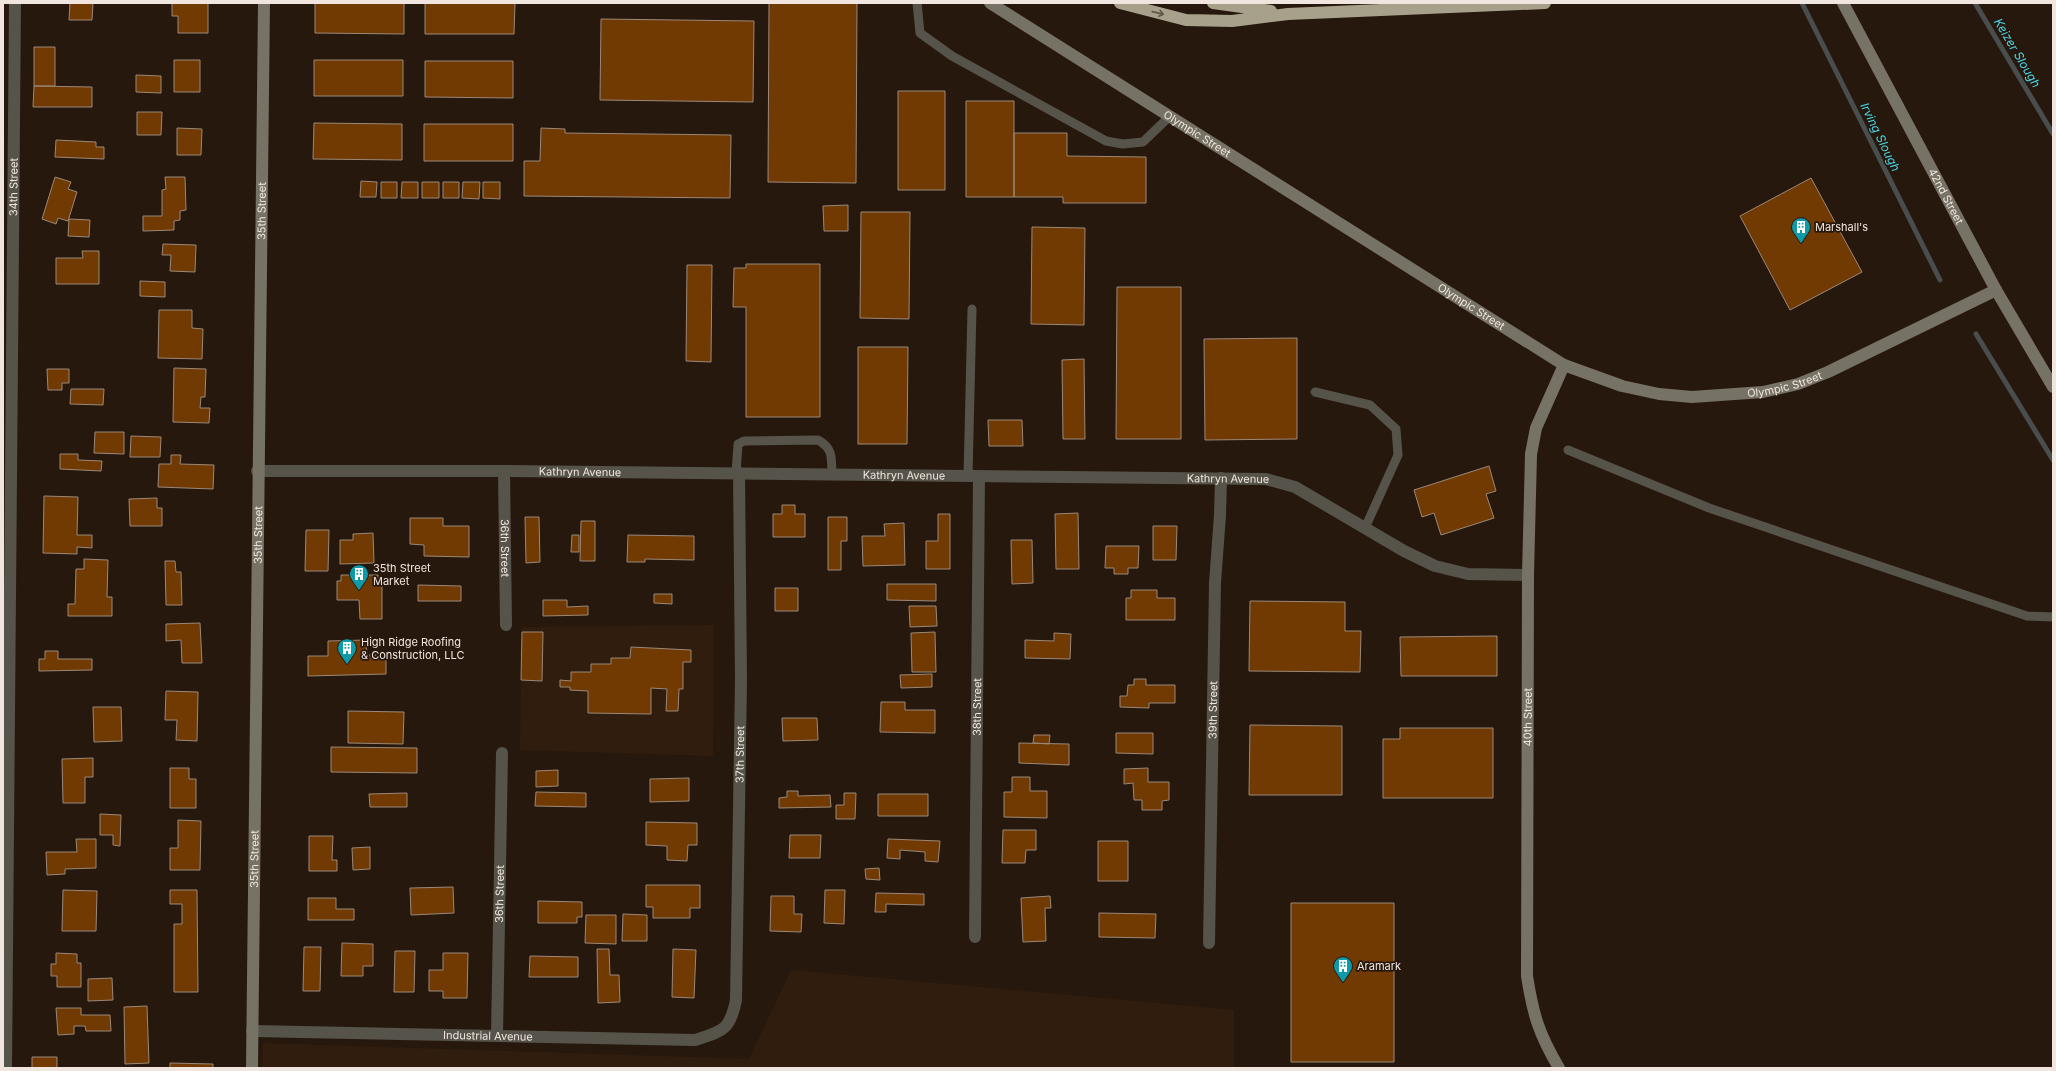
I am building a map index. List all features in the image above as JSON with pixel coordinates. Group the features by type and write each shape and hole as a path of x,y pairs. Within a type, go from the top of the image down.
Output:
{"highway":[{"path":"1120,3 1186,20 1232,21 1288,14 1545,3"},
{"path":"1213,3 1288,14"}],"street":[{"name":"34th Street","path":"6,1068 15,3"},
{"name":"35th Street","path":"252,1068 264,3"},
{"name":"Olympic Street","path":"990,3 1564,365 1622,386 1659,394 1692,397 1763,392 1798,384 1828,372 1996,290"},
{"name":"42nd Street","path":"1844,3 1996,290 2053,387"},
{"name":"40th Street","path":"1559,1068 1543,1041 1533,1011 1527,976 1528,575 1531,454 1536,428 1564,365"},
{"name":"Kathryn Avenue","path":"258,471 1266,479 1295,487 1404,551 1435,566 1468,574 1528,575"},
{"name":"36th Street","path":"504,472 506,625"},
{"name":"37th Street","path":"721,1031 733,1017 736,1000 741,680 737,474"},
{"name":"38th Street","path":"974,476 975,937"},
{"name":"39th Street","path":"1209,943 1215,583 1220,516 1220,478"},
{"name":"36th Street","path":"497,1035 502,753"},
{"name":"Industrial Avenue","path":"252,1031 695,1040 721,1031"}],"lane":[{"path":"916,3 920,33 952,56 1106,141 1123,144 1143,142 1170,116"},
{"path":"972,309 974,476"},
{"path":"1315,392 1370,405 1396,430 1398,455 1365,528"},
{"path":"737,474 738,444 744,440 818,440 827,445 831,454 832,475"},
{"path":"1568,450 1709,508 2027,616 2053,617"}],"shaded area":[{"path":"714,625 713,756 520,750 522,627"},
{"path":"791,970 1234,1010 1234,1068 262,1068 263,1043 749,1059"}],"building":[{"path":"70,3 93,3 92,20 69,20"},
{"path":"172,3 208,3 208,33 178,33 178,16 172,16"},
{"path":"315,3 404,3 404,34 315,33"},
{"path":"425,3 515,3 514,34 425,34"},
{"path":"769,3 857,3 856,183 768,182"},
{"path":"601,19 754,21 753,102 600,100"},
{"path":"34,47 55,47 55,86 34,86"},
{"path":"174,60 200,60 200,92 174,92"},
{"path":"314,60 403,60 403,96 314,96"},
{"path":"425,61 513,61 513,98 425,97"},
{"path":"136,75 161,76 161,93 136,92"},
{"path":"34,86 92,87 92,107 33,107"},
{"path":"898,91 945,91 945,190 898,190"},
{"path":"966,101 1014,101 1014,197 966,197"},
{"path":"137,112 162,112 161,135 137,135"},
{"path":"314,123 402,124 402,160 313,159"},
{"path":"424,124 513,124 513,161 424,161"},
{"path":"177,128 202,129 201,155 177,155"},
{"path":"541,128 565,129 565,133 731,135 730,198 524,196 524,161 540,161"},
{"path":"1014,133 1067,133 1067,156 1146,157 1146,203 1063,203 1063,197 1014,197"},
{"path":"56,140 96,142 96,147 104,147 104,159 55,157"},
{"path":"55,177 71,182 68,189 77,192 68,221 58,218 56,224 42,219"},
{"path":"165,177 185,177 186,210 180,211 180,220 174,221 174,230 143,231 143,216 162,216 162,190 166,189"},
{"name":"Marshall's","path":"1811,178 1862,272 1790,310 1740,216"},
{"path":"361,181 377,182 376,197 360,197"},
{"path":"381,182 397,182 397,198 381,198"},
{"path":"402,182 418,182 418,198 401,198"},
{"path":"422,182 439,182 439,198 422,198"},
{"path":"443,182 459,182 459,198 443,198"},
{"path":"463,182 480,182 479,199 462,198"},
{"path":"483,182 500,182 500,199 483,198"},
{"path":"848,205 848,231 824,231 823,206"},
{"path":"861,212 910,212 909,319 860,318"},
{"path":"69,219 90,220 89,237 68,236"},
{"path":"1032,227 1085,228 1084,325 1031,324"},
{"path":"163,244 196,245 195,272 170,271 171,255 162,255"},
{"path":"82,251 99,251 99,284 56,284 56,258 83,258"},
{"path":"746,264 820,264 820,417 746,417 746,307 733,307 734,268 746,268"},
{"path":"687,265 712,265 711,362 686,361"},
{"path":"140,281 165,282 165,297 140,296"},
{"path":"1117,287 1181,287 1181,439 1116,439"},
{"path":"159,310 192,310 192,328 203,329 202,359 158,358"},
{"path":"1297,338 1297,439 1205,440 1204,339"},
{"path":"858,347 908,347 907,444 858,444"},
{"path":"1084,359 1085,439 1063,439 1062,360"},
{"path":"174,368 206,369 205,397 201,397 200,408 210,408 209,423 173,422"},
{"path":"47,369 69,369 69,383 62,383 62,390 48,390"},
{"path":"71,389 104,389 103,405 70,404"},
{"path":"988,420 1022,420 1023,446 989,446"},
{"path":"95,432 124,432 124,454 94,453"},
{"path":"131,436 161,437 160,457 130,457"},
{"path":"60,454 78,454 78,460 102,461 101,471 60,469"},
{"path":"171,455 181,455 180,464 214,465 213,489 158,487 159,464 171,464"},
{"path":"1489,466 1496,491 1486,494 1494,518 1441,535 1434,513 1422,517 1414,490"},
{"path":"44,496 78,497 77,535 92,535 92,548 77,547 77,554 43,553"},
{"path":"157,498 157,508 162,508 162,526 130,526 129,499"},
{"path":"782,505 795,505 795,514 805,514 805,537 773,537 773,514 782,514"},
{"path":"1078,513 1079,569 1056,569 1055,514"},
{"path":"938,514 950,514 950,569 926,569 926,541 938,541"},
{"path":"525,517 539,517 540,562 526,563"},
{"path":"828,517 847,517 847,541 841,541 841,570 828,570"},
{"path":"410,518 443,518 443,526 469,526 469,557 424,556 424,545 410,544"},
{"path":"581,521 595,521 595,561 580,561"},
{"path":"904,523 905,565 863,566 862,536 885,536 884,524"},
{"path":"1153,526 1177,526 1176,560 1153,560"},
{"path":"306,530 329,530 328,571 305,571"},
{"path":"373,533 374,563 340,564 340,540 353,540 353,534"},
{"path":"572,535 579,535 579,552 571,552"},
{"path":"628,535 694,536 694,560 645,559 645,562 627,562"},
{"path":"1011,540 1032,540 1033,583 1012,584"},
{"path":"1106,546 1139,546 1138,568 1128,568 1128,574 1114,574 1114,568 1105,568"},
{"path":"84,559 108,560 107,597 112,597 112,616 68,616 68,604 75,604 76,569 84,569"},
{"path":"165,561 175,561 176,572 181,572 182,605 166,605"},
{"name":"35th Street Market","path":"341,575 378,575 378,581 382,582 382,619 360,619 359,600 337,600 337,581 341,581"},
{"path":"887,584 936,584 936,601 887,600"},
{"path":"418,585 461,586 461,601 418,601"},
{"path":"775,588 798,588 798,611 775,611"},
{"path":"1131,590 1157,590 1157,598 1175,598 1175,620 1126,620 1126,598 1131,598"},
{"path":"654,594 672,594 672,604 654,603"},
{"path":"543,600 567,600 567,607 588,606 588,615 543,616"},
{"path":"1250,601 1345,602 1345,631 1361,631 1360,672 1249,671"},
{"path":"909,606 936,606 937,626 910,627"},
{"path":"200,623 202,663 182,663 181,640 166,641 166,624"},
{"path":"522,632 543,632 542,681 521,680"},
{"path":"935,632 936,672 912,672 911,633"},
{"path":"1054,633 1071,634 1070,659 1025,658 1025,640 1054,641"},
{"path":"1497,636 1497,676 1401,676 1400,637"},
{"name":"High Ridge Roofing & Construction, LLC","path":"366,640 367,655 386,655 386,674 308,676 308,656 328,656 328,641"},
{"path":"631,647 691,650 691,662 683,662 683,689 679,689 678,711 666,711 667,689 651,688 651,714 588,713 588,691 570,690 570,687 560,687 560,680 571,681 571,672 591,672 591,664 611,664 611,658 630,658"},
{"path":"45,651 58,651 58,659 92,659 92,670 39,671 39,659 45,659"},
{"path":"932,674 932,687 901,688 900,675"},
{"path":"1134,679 1146,679 1146,685 1175,685 1175,703 1149,703 1149,708 1120,707 1120,696 1127,696 1128,685 1134,685"},
{"path":"166,691 198,692 197,741 176,740 177,720 165,720"},
{"path":"881,702 905,702 905,710 935,710 935,733 880,732"},
{"path":"93,707 121,707 122,741 94,742"},
{"path":"348,711 404,712 403,744 348,743"},
{"path":"782,718 817,718 818,740 783,741"},
{"path":"1250,725 1342,726 1342,795 1249,795"},
{"path":"1400,728 1493,728 1493,798 1383,798 1383,739 1400,739"},
{"path":"1116,733 1153,733 1153,754 1116,753"},
{"path":"1034,735 1050,735 1049,744 1033,743"},
{"path":"1019,743 1069,744 1069,765 1019,763"},
{"path":"331,747 417,748 417,773 331,772"},
{"path":"93,758 93,777 85,777 85,803 63,803 62,759"},
{"path":"170,768 189,768 189,779 196,779 196,808 170,808"},
{"path":"1148,768 1148,782 1169,782 1169,800 1162,801 1162,810 1142,810 1142,800 1134,800 1133,783 1124,784 1124,769"},
{"path":"558,770 558,786 536,787 536,771"},
{"path":"1012,777 1030,777 1030,791 1047,791 1047,818 1004,817 1004,792 1012,792"},
{"path":"689,778 689,801 650,802 650,779"},
{"path":"787,791 798,791 798,796 830,795 831,807 779,808 779,798 787,797"},
{"path":"536,792 586,793 586,807 535,806"},
{"path":"407,793 407,807 370,807 369,794"},
{"path":"844,793 856,793 855,819 836,819 836,805 844,805"},
{"path":"878,794 928,794 928,816 878,816"},
{"path":"100,814 121,815 120,846 113,845 113,835 100,835"},
{"path":"178,820 201,821 200,870 170,870 170,848 178,848"},
{"path":"646,822 697,823 697,845 688,845 687,861 667,860 667,846 646,845"},
{"path":"1003,830 1036,830 1036,850 1026,850 1025,863 1002,863"},
{"path":"790,835 821,835 820,858 789,858"},
{"path":"309,836 333,836 332,860 337,860 337,871 309,871"},
{"path":"76,839 96,839 96,868 65,869 65,874 47,875 46,852 77,852"},
{"path":"888,839 940,841 938,862 925,861 925,852 900,850 900,859 887,858"},
{"path":"1098,841 1128,841 1128,881 1098,881"},
{"path":"370,847 370,869 353,870 352,848"},
{"path":"879,868 880,880 866,879 865,869"},
{"path":"646,885 700,885 700,908 690,908 690,918 653,918 653,907 646,907"},
{"path":"453,887 454,913 411,915 410,888"},
{"path":"63,890 97,891 96,931 62,931"},
{"path":"170,890 197,890 198,992 174,992 174,924 182,924 182,904 170,904"},
{"path":"825,890 845,890 844,924 824,923"},
{"path":"876,893 924,894 924,905 886,904 886,912 875,912"},
{"path":"771,896 794,896 794,914 802,914 801,932 770,931"},
{"path":"1050,896 1051,908 1045,908 1046,941 1023,942 1021,898"},
{"path":"308,898 336,898 336,909 354,909 354,920 308,920"},
{"path":"538,901 582,902 582,917 577,917 577,923 538,923"},
{"name":"Aramark","path":"1291,903 1394,903 1394,1062 1291,1062"},
{"path":"1099,913 1156,914 1155,938 1099,937"},
{"path":"623,914 647,915 647,941 622,941"},
{"path":"586,915 616,915 616,944 585,943"},
{"path":"342,943 373,944 373,966 363,966 363,976 341,976"},
{"path":"304,947 321,947 320,991 303,991"},
{"path":"597,949 609,949 610,975 619,975 620,1002 598,1003"},
{"path":"673,949 696,950 694,998 672,997"},
{"path":"395,951 415,951 414,992 394,992"},
{"path":"56,953 77,954 77,963 81,963 81,987 57,987 57,976 51,976 51,964 56,964"},
{"path":"443,953 468,953 467,998 443,998 443,991 429,991 429,970 443,970"},
{"path":"530,956 578,957 578,977 529,977"},
{"path":"112,978 113,1000 88,1001 88,979"},
{"path":"147,1006 149,1063 125,1064 124,1007"},
{"path":"56,1008 81,1008 81,1015 110,1015 111,1031 86,1031 85,1026 74,1026 74,1034 58,1035"},
{"path":"32,1057 57,1057 57,1068 32,1068"},
{"path":"170,1063 213,1064 213,1068 170,1068"}],"waterway":[{"name":"Irving Slough","path":"1802,3 1940,280"},
{"name":"Keizer Slough","path":"1975,3 2053,134"},
{"name":"Irving Slough","path":"1976,334 2053,460"}],"place":[{"name":"Marshall's","path":"1801,244"},
{"name":"35th Street Market","path":"359,591"},
{"name":"High Ridge Roofing & Construction, LLC","path":"347,665"},
{"name":"Aramark","path":"1343,983"}]}
